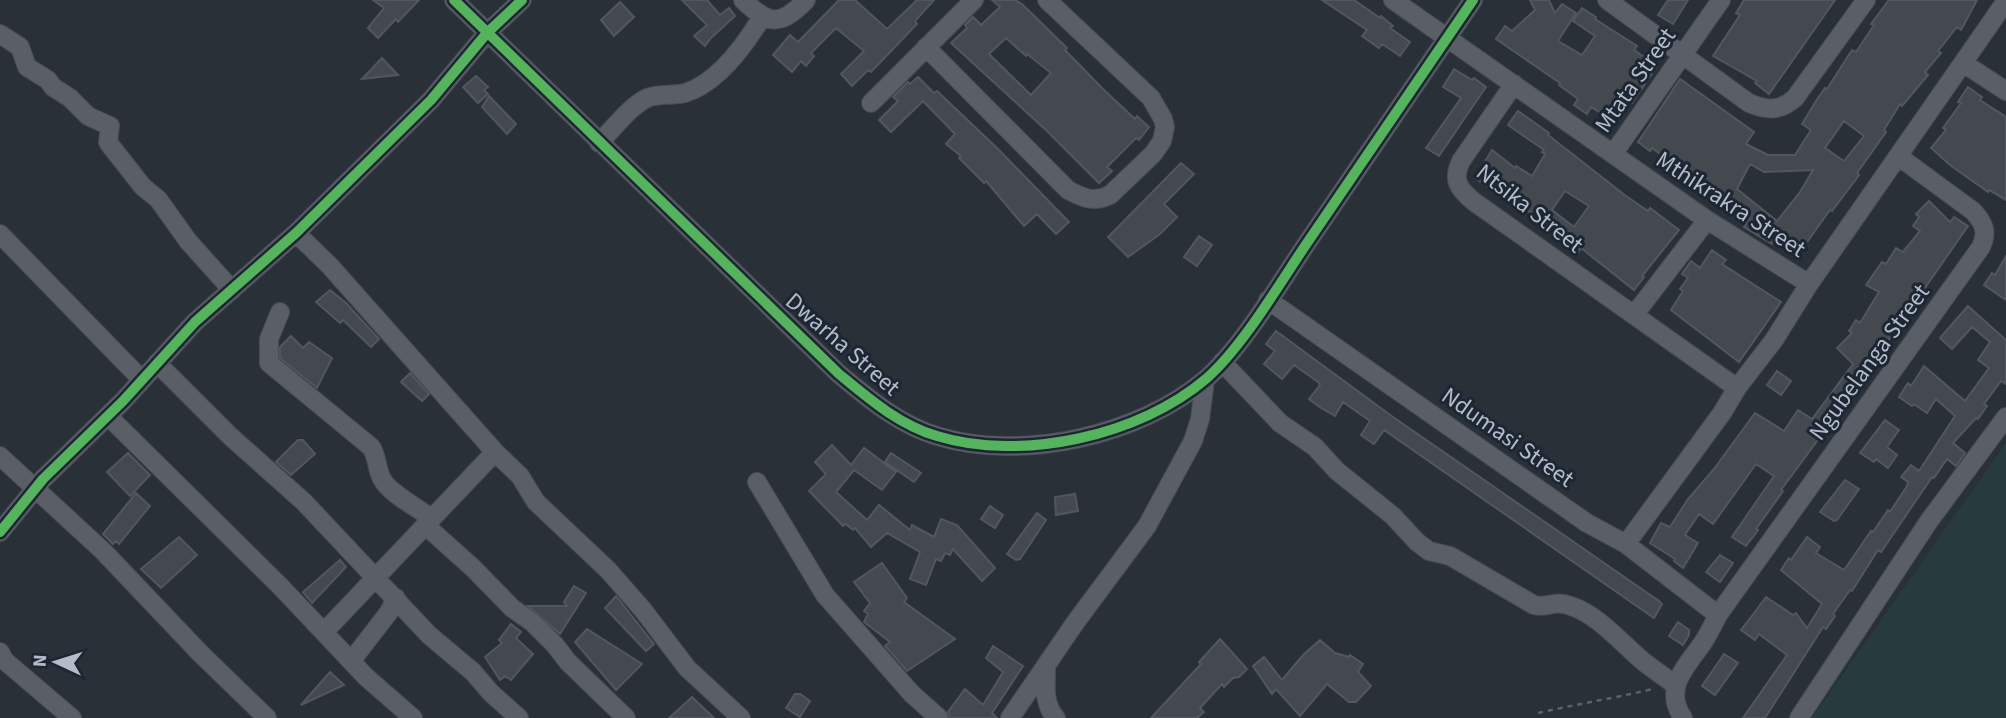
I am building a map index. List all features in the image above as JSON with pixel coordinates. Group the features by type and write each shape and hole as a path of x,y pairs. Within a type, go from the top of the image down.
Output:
{"street":[{"name":"Dwarha Street","path":"454,0 599,144 839,374 877,405 902,421 935,436 972,444 1009,447 1056,443 1125,425 1164,408 1205,380 1222,362 1268,300 1473,0"},
{"path":"0,532 35,489 108,416 195,322 296,233 431,100 487,33 522,0"},
{"path":"743,0 762,17 776,21 795,12 806,0"},
{"path":"871,103 974,0"},
{"path":"926,47 1068,190 1087,199 1104,198 1153,154 1162,141 1165,127 1151,98 1047,0"},
{"name":"Mthikrakra Street","path":"1393,0 1707,220 1809,284 2006,1"},
{"path":"1607,0 1749,103 1776,110 1795,98 1866,0"},
{"name":"Mtata Street","path":"1613,154 1721,0"},
{"path":"599,144 647,98 686,92 720,71 762,17"},
{"path":"0,34 20,47 27,68 48,80 88,116 110,126 110,145 143,187 158,199 188,241 232,290"},
{"path":"1963,63 2006,91"},
{"name":"Ntsika Street","path":"1514,83 1461,161 1456,176 1458,187 1473,201 1737,388"},
{"name":"Ngubelanga Street","path":"1718,615 1981,247 1985,237 1982,220 1973,211 1898,156"},
{"path":"1634,315 1707,220"},
{"path":"296,233 330,266 495,452 520,476 536,502 608,570 643,610 687,668 741,718"},
{"path":"0,234 142,380"},
{"path":"1626,544 1774,340 1809,284"},
{"name":"Ndumasi Street","path":"1268,300 1587,523 1626,544 1718,615"},
{"path":"280,312 269,339 269,363 371,447 376,454 376,465 385,485 428,522 512,608 532,622 568,662 626,718"},
{"path":"1222,362 1280,423 1315,447 1337,471 1393,516 1429,551 1450,556 1534,605 1545,606 1555,602 1595,618 1668,685 1683,718"},
{"path":"157,363 230,436 304,502 429,635 473,672 491,693 519,718"},
{"path":"1010,718 1075,623 1147,526 1194,441 1205,380"},
{"path":"108,416 325,631 366,677 413,718"},
{"path":"1799,718 1929,521 2006,417"},
{"path":"325,631 495,452"},
{"path":"0,456 104,552 200,653 267,718"},
{"path":"757,482 825,595 904,684 939,718"},
{"path":"352,660 389,612 396,598"},
{"path":"1668,685 1704,641 1718,615"},
{"path":"0,653 4,660 72,718"},
{"path":"1046,668 1046,700 1050,712 1056,718"}],"path":[{"path":"1538,713 1610,700 1668,685"}],"green space":[{"path":"2006,443 2006,718 1812,718"}],"building":[{"path":"373,0 419,0 378,38 368,28 384,8"},
{"path":"682,0 707,0 720,15 729,8 735,16 705,46 694,36 707,25"},
{"path":"839,0 855,0 887,29 917,0 934,0 915,21 917,24 871,72 868,70 852,86 841,74 864,51 836,28 811,53 814,56 806,66 801,61 792,72 773,55 790,35 798,42"},
{"path":"992,0 1015,0 1022,4 1067,48 1065,50 1103,89 1135,119 1137,116 1149,127 1139,140 1136,138 1107,167 1112,171 1099,183 951,43 967,28 965,25 973,17 981,25 1000,7","holes":["1006,38 1026,56 1027,54 1051,73 1031,95 989,54"]},
{"path":"1322,0 1354,0 1380,18 1381,16 1393,26 1390,28 1410,42 1400,56 1382,44 1379,48 1362,36 1367,30"},
{"path":"1530,0 1549,0 1555,13 1562,4 1576,13 1558,41 1582,55 1595,36 1573,21 1582,8 1637,46 1634,50 1657,66 1632,103 1626,99 1612,120 1591,107 1587,114 1574,105 1578,99 1559,85 1560,83 1496,39 1505,26 1512,31 1535,10"},
{"path":"1668,0 1688,0 1673,24 1658,15"},
{"path":"1744,0 1835,0 1769,94 1755,83 1757,81 1713,56 1740,15 1736,13"},
{"path":"1889,0 1977,0 1961,30 1957,27 1938,51 1941,53 1925,72 1928,75 1902,106 1900,104 1884,130 1886,132 1857,173 1859,175 1797,256 1774,241 1772,244 1744,227 1750,219 1730,204 1729,206 1697,187 1676,170 1678,167 1652,148 1650,151 1638,142 1680,79 1754,132 1746,144 1768,155 1795,155 1811,130 1802,124 1852,50 1856,52 1874,25 1871,24","holes":["1844,121 1864,136 1844,161 1825,148","1750,164 1764,172 1813,170 1777,221 1737,189"]},
{"path":"620,2 634,17 614,36 601,20"},
{"path":"382,58 398,75 362,79"},
{"path":"1454,69 1486,87 1439,156 1426,148 1461,98 1443,87"},
{"path":"476,76 488,87 484,90 488,94 478,103 463,87"},
{"path":"918,77 934,93 937,91 998,149 1069,222 1056,234 1037,214 1024,226 986,181 984,183 959,158 961,156 946,144 955,134 923,101 891,132 879,120 898,101 893,97 908,82 910,84"},
{"path":"1968,87 1982,97 1980,100 2006,117 2006,200 1989,190 1988,192 1931,148 1946,130 1943,128 1961,103 1958,102"},
{"path":"489,96 516,124 507,134 482,107"},
{"path":"1518,111 1626,196 1648,211 1650,208 1679,230 1634,290 1581,248 1578,253 1565,244 1567,242 1523,207 1521,210 1475,178 1492,150 1515,168 1516,166 1532,176 1545,154 1542,152 1544,150 1508,125","holes":["1565,191 1589,206 1574,227 1552,210"]},
{"path":"1181,163 1194,174 1164,204 1177,217 1160,234 1128,257 1108,237"},
{"path":"1929,201 1950,222 1954,217 1968,226 1781,490 1783,491 1746,546 1732,537 1774,476 1756,464 1713,524 1699,514 1685,535 1698,543 1683,568 1675,559 1650,543 1661,523 1670,527 1688,499 1755,413 1784,431 1798,410 1812,419 1853,364 1837,348 1852,333 1849,331 1856,320 1860,323 1879,292 1866,285 1882,262 1886,264 1896,248 1903,252 1920,231 1913,226 1919,217 1916,214"},
{"path":"1199,236 1212,245 1197,266 1184,257"},
{"path":"1712,250 1726,260 1722,264 1781,302 1739,362 1671,310 1688,278 1682,274 1691,261 1700,268"},
{"path":"2006,256 2006,300 1984,285 1992,273 1995,275"},
{"path":"330,290 346,303 379,339 371,347 343,320 340,323 316,302"},
{"path":"1968,306 2006,340 2006,384 2001,381 1984,404 1987,406 1978,419 1976,418 1953,443 1965,453 1956,466 1947,459 1934,478 1932,477 1881,552 1878,550 1852,591 1850,590 1833,614 1835,616 1826,629 1823,627 1765,718 1743,718 1787,655 1759,634 1755,640 1741,630 1766,597 1793,615 1796,613 1807,628 1822,604 1781,570 1789,558 1791,560 1807,537 1820,547 1816,553 1844,570 1907,486 1908,482 1901,477 1911,465 1919,471 1955,416 1936,399 1927,413 1899,397 1908,383 1911,386 1924,366 1965,401 1989,368 1978,360 1990,342 1972,327 1952,349 1940,338"},
{"path":"1276,331 1393,417 1659,601 1662,604 1654,618 1384,430 1374,444 1361,435 1370,421 1343,402 1335,416 1321,408 1309,399 1320,385 1294,365 1282,379 1264,364 1275,351 1266,344"},
{"path":"291,336 303,348 309,342 332,358 317,388 280,358 280,347"},
{"path":"1777,371 1791,381 1781,395 1767,385"},
{"path":"410,373 429,394 422,401 401,382"},
{"path":"1885,420 1899,430 1887,447 1897,455 1888,468 1876,459 1874,462 1860,453"},
{"path":"298,440 303,440 315,454 291,475 276,462"},
{"path":"832,445 851,465 864,448 896,472 882,490 854,470 836,492 867,520 879,505 910,530 912,525 934,537 941,519 957,525 995,568 982,581 953,549 950,555 945,553 941,561 936,559 926,585 910,579 920,552 887,533 871,547 855,528 853,530 846,524 843,526 809,491 826,474 815,462"},
{"path":"128,453 150,475 130,496 107,472"},
{"path":"891,453 921,473 914,482 885,462"},
{"path":"1845,480 1859,489 1834,521 1820,512"},
{"path":"136,493 150,506 119,544 116,541 113,544 103,534"},
{"path":"1075,494 1078,511 1056,515 1055,497"},
{"path":"990,506 1003,515 995,528 981,519"},
{"path":"1037,513 1046,520 1020,559 1016,560 1007,554"},
{"path":"179,537 197,555 161,588 141,569"},
{"path":"1720,555 1733,563 1720,582 1706,572"},
{"path":"340,560 346,567 312,603 303,592"},
{"path":"882,563 907,598 904,602 955,639 907,671 885,646 890,642 864,622 868,614 864,611 870,603 854,582"},
{"path":"574,586 586,593 560,634 528,606 567,606 564,602"},
{"path":"616,596 654,644 646,651 605,608"},
{"path":"1678,622 1689,630 1683,645 1669,636"},
{"path":"511,624 521,632 516,638 533,654 511,680 505,676 500,680 485,657 502,643 499,640"},
{"path":"587,629 642,664 616,690 575,642"},
{"path":"1220,639 1247,669 1224,687 1222,684 1200,708 1204,712 1197,718 1151,718 1201,664 1199,662"},
{"path":"1320,640 1335,653 1349,657 1350,655 1363,664 1358,672 1371,686 1356,702 1349,702 1327,684 1300,716 1276,689 1272,694 1253,666 1264,657 1282,680"},
{"path":"993,646 1023,666 992,713 997,718 950,718 948,712 965,689 983,705 1003,672 986,658"},
{"path":"1724,654 1738,663 1715,695 1702,686"},
{"path":"330,672 344,685 301,705"},
{"path":"795,694 800,694 810,701 800,717 786,708"},
{"path":"692,697 714,718 669,718"}],"cycle path":[{"path":"454,0 839,374 861,392 897,418 923,431 970,443 1005,446 1042,444 1114,429 1180,398 1207,378 1234,350 1259,315 1473,0"},
{"path":"0,532 43,479 123,401 195,322 296,233 431,100 487,33 522,0"}]}
